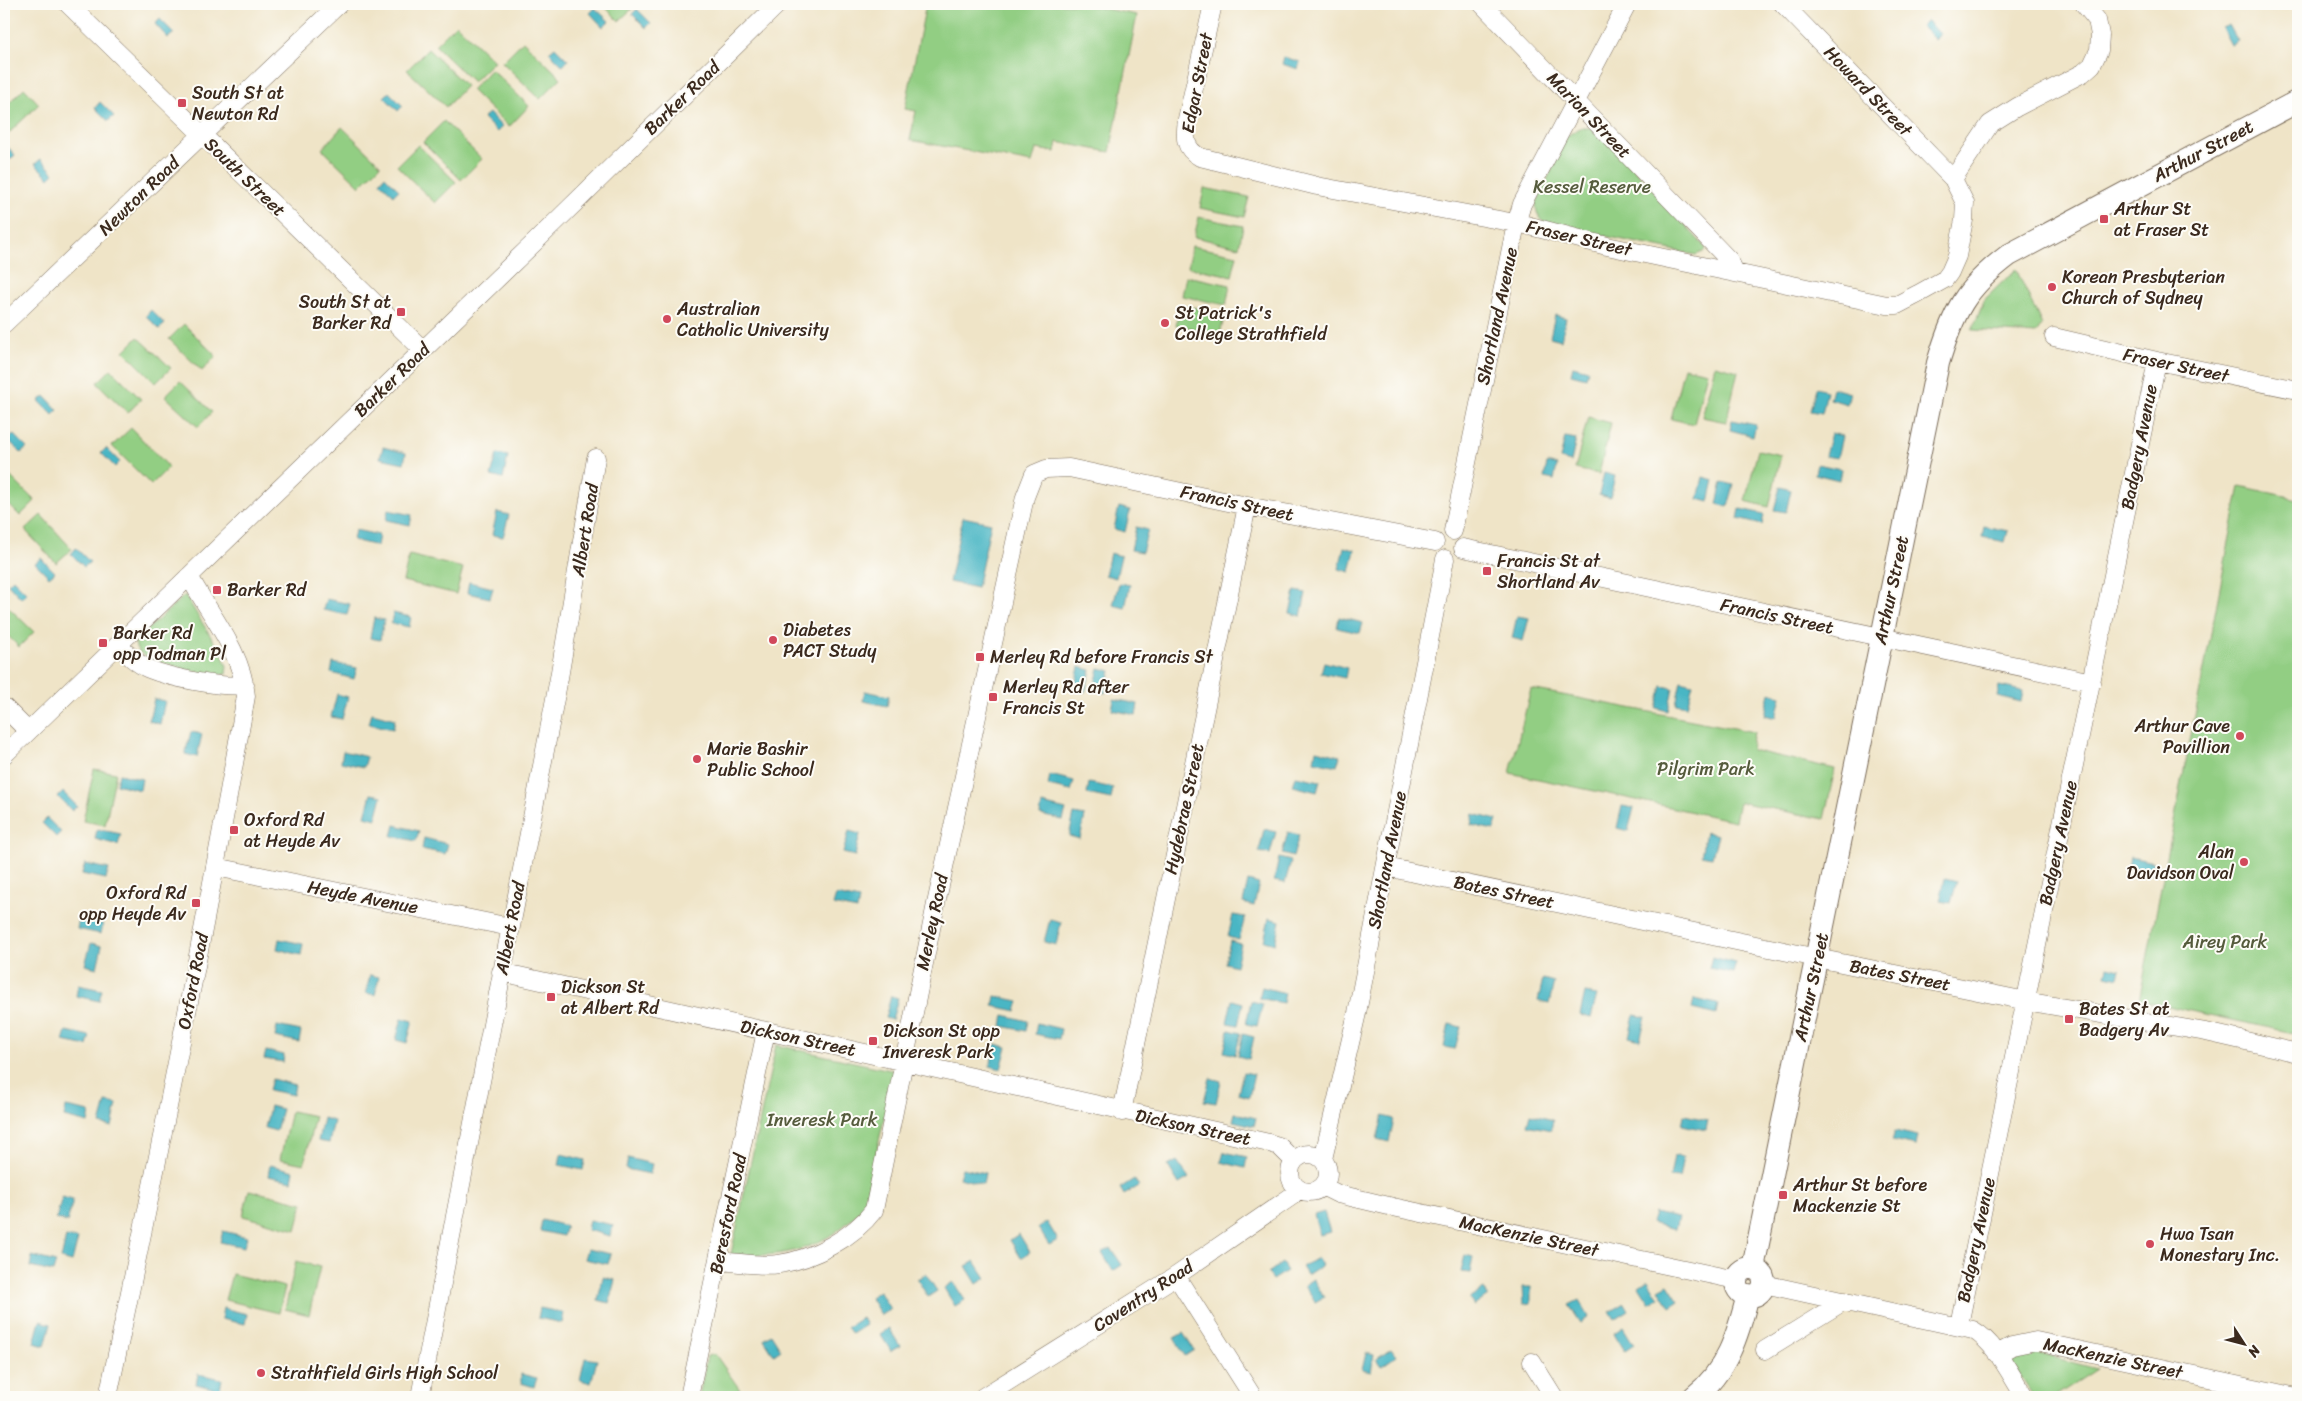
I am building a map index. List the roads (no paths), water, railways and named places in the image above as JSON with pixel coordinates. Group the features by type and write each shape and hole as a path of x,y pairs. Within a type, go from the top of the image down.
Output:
{"main road":[{"name":"Arthur Street","path":"1694,1397 1726,1360 1739,1329 1817,958 1938,363 1950,324 1968,292 1980,278 2009,255 2298,101"}],"street":[{"name":"South Street","path":"68,4 423,350"},
{"name":"Newton Road","path":"4,324 339,4"},
{"name":"Barker Road","path":"4,754 778,4"},
{"name":"Edgar Street","path":"1200,157 1188,148 1185,136 1187,119 1213,4"},
{"name":"Marion Street","path":"1482,4 1729,260 1735,272"},
{"name":"Shortland Avenue","path":"1453,531 1516,224 1528,190 1627,4"},
{"name":"Howard Street","path":"1783,4 1953,179 1965,203 1962,235 1950,272"},
{"path":"1953,179 1990,124 2017,107 2083,73 2092,65 2099,50 2100,35 2097,20 2084,4"},
{"name":"Fraser Street","path":"1200,157 1317,186 1516,224 1607,246 1878,303 1897,305 1936,285 1950,272"},
{"name":"Fraser Street","path":"2054,337 2157,361 2298,390"},
{"name":"Badgery Avenue","path":"1959,1325 2157,361"},
{"name":"Albert Road","path":"420,1397 559,678 596,458"},
{"name":"Francis Street","path":"1040,471 1046,468 1069,468 1247,506 1435,542"},
{"name":"Merley Road","path":"718,1261 778,1264 798,1259 844,1237 866,1220 874,1210 973,732 1026,497 1031,480 1040,471"},
{"name":"Hydebrae Street","path":"1122,1112 1247,506"},
{"path":"1453,531 1462,540 1463,548 1458,556 1445,559 1435,551 1435,542 1440,534 1453,531"},
{"name":"Francis Street","path":"1463,548 2092,682"},
{"name":"Shortland Avenue","path":"1323,1159 1357,1013 1445,559"},
{"name":"Oxford Road","path":"108,1397 161,1148 216,867 246,696 245,685 237,660 224,634 189,576"},
{"path":"118,645 134,660 147,668 217,684 245,685"},
{"path":"4,707 28,731"},
{"name":"Heyde Avenue","path":"216,867 510,927"},
{"name":"Bates Street","path":"1386,867 1817,958 2025,1000 2206,1032 2298,1053"},
{"name":"Dickson Street","path":"502,972 1279,1146 1294,1161"},
{"name":"Beresford Road","path":"689,1397 766,1031"},
{"path":"1302,1154 1314,1154 1323,1159 1328,1165 1324,1187 1317,1192 1304,1192 1298,1189 1290,1177 1290,1169 1294,1161 1302,1154"},
{"name":"MacKenzie Street","path":"1324,1187 1338,1194 1393,1207 1959,1325 1978,1333 1996,1354 2014,1346 2036,1341 2297,1397"},
{"name":"Coventry Road","path":"983,1397 1176,1276 1292,1196 1298,1189"},
{"path":"1176,1276 1254,1397"},
{"path":"1765,1350 1844,1301"},
{"path":"1996,1354 2025,1397"},
{"path":"1532,1362 1554,1397"}],"water":[{"path":"595,8 609,21 603,27 590,13"},
{"path":"637,9 651,23 646,28 632,14"},
{"path":"160,19 174,33 168,38 155,24"},
{"path":"1927,20 1940,34 1935,40 1921,26"},
{"path":"2229,25 2238,41 2231,45 2222,28"},
{"path":"555,47 568,60 563,66 549,52"},
{"path":"1284,57 1300,62 1298,69 1282,64"},
{"path":"389,92 403,106 398,111 384,97"},
{"path":"100,102 114,116 108,121 95,108"},
{"path":"489,113 502,127 497,132 483,118"},
{"path":"4,143 15,155 10,160 4,154"},
{"path":"41,159 54,173 49,178 35,164"},
{"path":"385,176 399,190 394,195 380,182"},
{"path":"151,310 165,324 159,329 146,316"},
{"path":"1555,315 1566,318 1561,340 1550,337"},
{"path":"1573,366 1588,370 1586,378 1571,374"},
{"path":"1816,388 1827,391 1822,413 1810,411"},
{"path":"1833,388 1850,393 1847,404 1830,399"},
{"path":"45,396 58,410 53,415 39,401"},
{"path":"1732,420 1756,425 1753,436 1730,430"},
{"path":"1831,433 1842,436 1837,458 1825,456"},
{"path":"13,434 27,448 21,453 8,440"},
{"path":"1565,437 1576,439 1571,462 1560,459"},
{"path":"383,447 406,453 404,463 380,458"},
{"path":"106,448 120,462 115,467 101,453"},
{"path":"497,454 508,456 503,479 491,476"},
{"path":"1547,463 1557,466 1554,480 1544,478"},
{"path":"1817,464 1841,469 1839,480 1815,474"},
{"path":"1604,473 1615,476 1610,498 1599,495"},
{"path":"1703,477 1714,480 1709,502 1698,499"},
{"path":"1722,482 1734,485 1728,507 1717,504"},
{"path":"1780,487 1791,490 1786,512 1774,510"},
{"path":"1119,507 1130,510 1125,532 1114,529"},
{"path":"1740,509 1764,514 1762,525 1738,519"},
{"path":"388,510 412,515 410,525 386,520"},
{"path":"497,512 509,515 503,537 492,535"},
{"path":"963,517 991,523 977,588 949,582"},
{"path":"1984,526 2008,531 2005,542 1982,537"},
{"path":"1136,527 1148,530 1142,552 1131,550"},
{"path":"355,530 379,535 377,546 353,540"},
{"path":"1344,547 1355,550 1350,572 1339,569"},
{"path":"76,548 90,562 84,567 71,554"},
{"path":"1110,553 1121,556 1116,578 1105,575"},
{"path":"41,558 55,572 49,577 35,563"},
{"path":"13,579 27,593 21,598 8,584"},
{"path":"469,582 493,588 490,598 467,593"},
{"path":"1119,583 1130,585 1125,608 1113,605"},
{"path":"1295,591 1306,593 1301,616 1290,613"},
{"path":"326,599 350,604 347,615 323,610"},
{"path":"393,613 411,617 409,627 391,623"},
{"path":"1517,616 1529,618 1523,641 1512,638"},
{"path":"1339,617 1363,623 1360,633 1337,628"},
{"path":"374,618 384,620 380,640 370,638"},
{"path":"1324,662 1347,668 1345,678 1321,673"},
{"path":"333,663 357,668 354,679 331,673"},
{"path":"1079,667 1091,670 1085,692 1074,690"},
{"path":"1099,668 1111,671 1105,693 1094,690"},
{"path":"1681,681 1693,684 1687,706 1676,704"},
{"path":"1662,686 1673,688 1668,711 1656,708"},
{"path":"1999,686 2023,691 2021,702 1997,696"},
{"path":"865,691 889,696 887,706 863,701"},
{"path":"1770,693 1781,696 1776,718 1765,715"},
{"path":"337,694 348,697 342,719 331,717"},
{"path":"154,699 165,701 160,724 149,721"},
{"path":"1114,699 1138,704 1136,715 1112,710"},
{"path":"372,713 395,719 393,729 369,724"},
{"path":"191,732 202,734 197,757 185,754"},
{"path":"1316,750 1340,756 1337,766 1314,761"},
{"path":"343,751 367,757 364,767 341,762"},
{"path":"119,774 142,779 140,790 116,784"},
{"path":"1050,775 1074,781 1071,791 1048,786"},
{"path":"1296,776 1320,781 1317,792 1293,786"},
{"path":"1089,783 1113,788 1111,799 1087,794"},
{"path":"63,792 77,806 72,811 58,797"},
{"path":"371,794 382,796 376,819 365,816"},
{"path":"1042,804 1066,810 1063,820 1040,815"},
{"path":"1622,806 1634,808 1628,831 1617,828"},
{"path":"1074,814 1085,816 1080,839 1069,836"},
{"path":"1473,814 1497,820 1494,830 1471,825"},
{"path":"47,818 61,832 56,837 42,823"},
{"path":"395,825 419,831 416,841 392,836"},
{"path":"97,829 121,834 118,845 95,839"},
{"path":"1264,829 1276,832 1270,854 1259,852"},
{"path":"849,831 860,834 855,856 843,853"},
{"path":"1288,832 1299,835 1293,857 1282,854"},
{"path":"1706,832 1718,835 1712,857 1701,855"},
{"path":"424,838 448,844 445,854 422,849"},
{"path":"2130,857 2154,862 2151,873 2128,867"},
{"path":"1279,858 1291,861 1285,883 1274,881"},
{"path":"85,864 109,869 106,879 82,874"},
{"path":"1945,878 1957,881 1951,903 1940,901"},
{"path":"1248,881 1259,884 1254,906 1243,903"},
{"path":"836,895 859,900 857,910 833,905"},
{"path":"1233,915 1245,917 1239,940 1228,937"},
{"path":"79,918 103,924 101,934 77,929"},
{"path":"1269,918 1280,921 1275,944 1264,941"},
{"path":"1050,919 1061,922 1056,945 1044,942"},
{"path":"279,939 303,944 301,955 277,949"},
{"path":"1230,941 1241,944 1236,966 1225,963"},
{"path":"91,943 102,946 97,968 85,965"},
{"path":"1712,957 1736,963 1733,973 1709,968"},
{"path":"2108,966 2120,969 2118,978 2106,975"},
{"path":"370,975 379,977 375,995 366,993"},
{"path":"1543,979 1554,982 1549,1004 1538,1001"},
{"path":"78,985 102,990 99,1001 76,996"},
{"path":"1262,987 1285,993 1283,1003 1259,998"},
{"path":"1585,993 1597,995 1591,1018 1580,1015"},
{"path":"891,996 898,998 892,1020 885,1018"},
{"path":"995,996 1019,1001 1016,1011 993,1006"},
{"path":"1694,999 1718,1004 1716,1015 1692,1009"},
{"path":"1232,1000 1243,1003 1238,1025 1227,1023"},
{"path":"1251,1001 1263,1004 1257,1026 1246,1024"},
{"path":"1004,1015 1028,1021 1026,1031 1002,1026"},
{"path":"1634,1015 1646,1017 1640,1040 1629,1037"},
{"path":"402,1018 413,1021 407,1043 396,1040"},
{"path":"1037,1023 1061,1029 1059,1039 1035,1034"},
{"path":"1449,1024 1461,1027 1455,1049 1444,1047"},
{"path":"277,1026 301,1031 299,1042 275,1037"},
{"path":"1229,1030 1241,1033 1235,1055 1224,1052"},
{"path":"66,1031 90,1036 87,1046 63,1041"},
{"path":"1243,1034 1254,1037 1249,1059 1238,1056"},
{"path":"995,1044 1007,1047 1001,1069 990,1066"},
{"path":"266,1051 284,1055 283,1062 264,1059"},
{"path":"1243,1072 1254,1074 1249,1097 1238,1094"},
{"path":"1210,1078 1221,1081 1216,1103 1204,1101"},
{"path":"272,1079 295,1085 293,1095 269,1090"},
{"path":"106,1102 117,1104 112,1127 100,1124"},
{"path":"270,1106 282,1109 276,1131 265,1128"},
{"path":"66,1107 90,1112 88,1123 64,1117"},
{"path":"1235,1113 1256,1118 1254,1126 1233,1121"},
{"path":"1530,1114 1553,1120 1551,1130 1527,1125"},
{"path":"1684,1115 1708,1120 1706,1130 1682,1125"},
{"path":"1383,1116 1394,1119 1389,1142 1377,1139"},
{"path":"323,1118 334,1121 329,1143 318,1141"},
{"path":"1895,1131 1918,1136 1916,1146 1892,1141"},
{"path":"1224,1152 1247,1157 1245,1168 1221,1162"},
{"path":"561,1154 585,1160 583,1170 559,1165"},
{"path":"1674,1156 1683,1157 1679,1178 1670,1177"},
{"path":"628,1158 652,1164 650,1174 626,1169"},
{"path":"1177,1161 1189,1178 1179,1184 1168,1166"},
{"path":"270,1165 294,1171 292,1181 268,1176"},
{"path":"962,1168 985,1173 983,1184 959,1178"},
{"path":"1134,1179 1139,1186 1124,1195 1120,1188"},
{"path":"62,1197 73,1200 67,1222 56,1219"},
{"path":"1324,1212 1330,1232 1320,1235 1314,1215"},
{"path":"1654,1213 1678,1218 1675,1229 1651,1223"},
{"path":"542,1220 566,1226 563,1236 540,1231"},
{"path":"589,1220 613,1225 610,1236 587,1230"},
{"path":"1047,1222 1058,1240 1049,1245 1038,1228"},
{"path":"223,1231 247,1237 244,1247 220,1242"},
{"path":"1019,1234 1030,1252 1021,1258 1010,1240"},
{"path":"66,1237 78,1239 72,1262 61,1259"},
{"path":"1111,1248 1122,1265 1113,1271 1102,1253"},
{"path":"587,1249 611,1254 608,1264 584,1259"},
{"path":"1465,1255 1473,1257 1470,1273 1461,1272"},
{"path":"32,1256 56,1262 53,1272 30,1267"},
{"path":"1317,1258 1322,1265 1307,1275 1302,1267"},
{"path":"975,1261 986,1278 977,1284 966,1266"},
{"path":"1282,1263 1287,1271 1273,1280 1268,1273"},
{"path":"926,1274 937,1291 928,1297 917,1279"},
{"path":"603,1277 615,1280 609,1303 598,1300"},
{"path":"1313,1279 1324,1297 1315,1302 1304,1285"},
{"path":"1648,1280 1659,1298 1650,1303 1639,1286"},
{"path":"953,1282 965,1300 955,1306 944,1288"},
{"path":"1668,1284 1679,1301 1670,1307 1659,1289"},
{"path":"1522,1287 1531,1287 1531,1303 1523,1304"},
{"path":"1484,1289 1488,1296 1474,1306 1469,1299"},
{"path":"879,1291 890,1309 881,1315 870,1297"},
{"path":"1579,1300 1589,1317 1581,1323 1569,1305"},
{"path":"1625,1303 1629,1310 1615,1319 1610,1312"},
{"path":"223,1308 247,1314 245,1324 221,1319"},
{"path":"540,1308 564,1313 562,1323 538,1318"},
{"path":"862,1318 866,1325 852,1334 847,1327"},
{"path":"40,1321 51,1324 45,1346 34,1343"},
{"path":"1623,1327 1634,1345 1625,1351 1614,1333"},
{"path":"889,1328 900,1346 891,1351 880,1334"},
{"path":"1183,1333 1194,1350 1185,1356 1174,1338"},
{"path":"771,1334 781,1350 774,1355 764,1339"},
{"path":"1391,1349 1396,1356 1382,1366 1377,1359"},
{"path":"1366,1353 1374,1355 1371,1372 1362,1370"},
{"path":"585,1358 597,1360 591,1383 580,1380"},
{"path":"198,1374 222,1379 220,1390 196,1384"},
{"path":"521,1374 537,1378 534,1387 521,1383"}],"place":[{"name":"South St at Newton Rd","path":"182,103"},
{"name":"Arthur St at Fraser St","path":"2104,219"},
{"name":"Korean Presbyterian Church of Sydney","path":"2052,287"},
{"name":"South St at Barker Rd","path":"401,312"},
{"name":"Australian Catholic University","path":"667,319"},
{"name":"St Patrick's College Strathfield","path":"1165,323"},
{"name":"Francis St at Shortland Av","path":"1487,571"},
{"name":"Barker Rd","path":"217,590"},
{"name":"Diabetes PACT Study","path":"773,640"},
{"name":"Barker Rd opp Todman Pl","path":"103,643"},
{"name":"Merley Rd before Francis St","path":"980,657"},
{"name":"Merley Rd after Francis St","path":"993,697"},
{"name":"Arthur Cave Pavillion","path":"2240,736"},
{"name":"Marie Bashir Public School","path":"697,759"},
{"name":"Oxford Rd at Heyde Av","path":"234,830"},
{"name":"Alan Davidson Oval","path":"2244,862"},
{"name":"Oxford Rd opp Heyde Av","path":"196,903"},
{"name":"Dickson St at Albert Rd","path":"551,997"},
{"name":"Bates St at Badgery Av","path":"2069,1019"},
{"name":"Dickson St opp Inveresk Park","path":"873,1041"},
{"name":"Arthur St before Mackenzie St","path":"1783,1195"},
{"name":"Hwa Tsan Monestary Inc.","path":"2150,1244"},
{"name":"Strathfield Girls High School","path":"261,1373"}],"park label":[{"name":"Kessel Reserve","path":"1592,187"},
{"name":"Pilgrim Park","path":"1706,769"},
{"name":"Airey Park","path":"2225,942"},
{"name":"Inveresk Park","path":"822,1120"}]}
